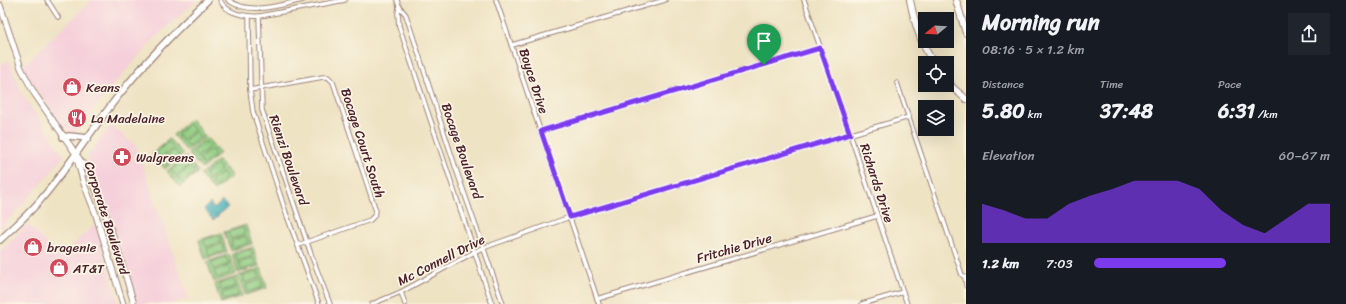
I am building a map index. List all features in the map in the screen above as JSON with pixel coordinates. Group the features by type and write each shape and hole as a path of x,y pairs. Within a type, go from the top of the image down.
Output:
{"highway":[{"path":"910,0 914,19 931,56"},
{"path":"956,0 966,33"},
{"path":"954,89 966,99"}],"main road":[{"path":"0,240 42,198 76,155 118,96 148,61 208,0"},
{"path":"64,137 69,136 88,138"}],"street":[{"path":"47,0 58,17"},
{"path":"220,0 222,4 229,9 238,14 249,17 345,0"},
{"path":"228,0 240,6 254,9 303,0"},
{"name":"Bocage Boulevard","path":"397,0 399,6 406,15 503,304"},
{"name":"Boyce Drive","path":"496,0 599,304"},
{"path":"512,45 665,0"},
{"name":"Richards Drive","path":"804,0 907,304"},
{"path":"0,4 3,22 22,70 38,100 76,155"},
{"name":"Bocage Boulevard","path":"399,6 399,26 492,304"},
{"name":"Rienzi Boulevard","path":"259,16 260,89 262,110 306,242 330,304"},
{"name":"Rienzi Boulevard","path":"249,17 250,90 257,126 319,304"},
{"path":"541,131 820,48"},
{"name":"Bocage Court South","path":"260,89 323,77 328,78 333,82 376,211 370,220 306,242"},
{"path":"897,83 962,275 965,276 966,286"},
{"path":"250,90 260,89"},
{"name":"Mc Connell Drive","path":"372,304 401,292 483,247 570,217 909,117"},
{"name":"Corporate Boulevard","path":"76,155 123,304"},
{"name":"Corporate Boulevard","path":"76,155 89,173 105,212 134,304"},
{"name":"Fritchie Drive","path":"597,299 877,216"},
{"path":"298,246 306,242"},
{"path":"401,292 405,304"},
{"path":"862,304 903,292"}],"shaded area":[{"path":"92,0 197,0 155,38 103,97 73,134 62,127 21,68"},
{"path":"9,61 23,96 64,156 42,183 0,229 0,64"},
{"path":"111,125 136,146 188,298 171,304 135,304 89,173 88,155"},
{"path":"28,224 60,258 95,224 119,304 0,304 0,251"}],"green space":[{"path":"191,119 205,136 187,151 173,135"},
{"path":"189,124 194,130 182,140 177,134"},
{"path":"196,131 200,137 188,147 184,141"},
{"path":"206,137 220,153 202,169 188,153"},
{"path":"169,139 183,154 165,169 152,154"},
{"path":"168,142 173,148 161,158 156,152"},
{"path":"205,142 209,147 197,157 193,152"},
{"path":"211,149 215,155 203,165 199,159"},
{"path":"174,150 179,155 167,165 162,160"},
{"path":"185,156 198,172 180,187 167,171"},
{"path":"183,160 188,166 176,176 171,170"},
{"path":"218,160 232,176 214,191 200,175"},
{"path":"217,164 221,170 209,180 205,174"},
{"path":"189,167 194,173 182,183 177,177"},
{"path":"223,172 227,177 215,187 211,182"},
{"path":"246,225 252,244 231,251 224,232"},
{"path":"243,227 245,234 231,239 228,232"},
{"path":"221,233 227,252 205,259 199,240"},
{"path":"219,235 221,242 206,247 204,240"},
{"path":"246,236 248,243 233,248 231,241"},
{"path":"222,244 224,251 209,256 207,249"},
{"path":"253,247 259,266 238,273 232,254"},
{"path":"250,249 253,256 238,261 235,254"},
{"path":"229,254 236,274 214,282 207,262"},
{"path":"226,257 229,264 214,269 211,262"},
{"path":"253,258 256,265 241,270 239,263"},
{"path":"229,266 231,273 217,278 214,271"},
{"path":"261,268 267,288 245,295 238,276"},
{"path":"258,271 260,278 245,283 243,276"},
{"path":"236,277 242,296 221,303 215,284"},
{"path":"233,279 236,286 221,291 219,284"},
{"path":"261,280 263,287 248,292 246,285"},
{"path":"236,288 239,295 224,300 222,293"}],"water":[{"path":"222,201 228,207 213,220 204,209 210,203 214,209"}],"place":[{"name":"Keans","path":"72,87"},
{"name":"La Madelaine","path":"77,118"},
{"name":"Walgreens","path":"122,157"},
{"name":"bragenie","path":"33,247"},
{"name":"AT&T","path":"59,268"}],"route":[{"path":"820,48 850,134 570,217 541,131 764,65 820,48"}]}
